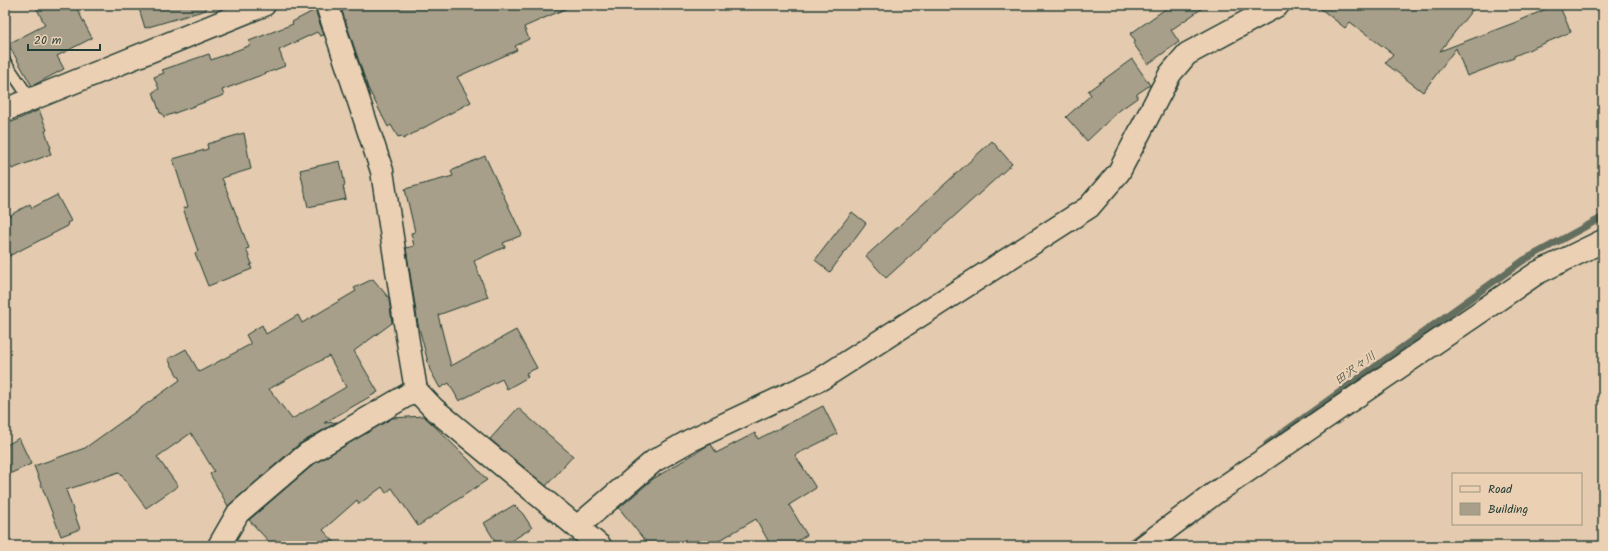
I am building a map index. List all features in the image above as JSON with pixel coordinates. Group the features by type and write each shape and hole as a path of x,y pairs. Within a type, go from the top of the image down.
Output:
{"street":[{"path":"5,110 264,5"},
{"path":"327,5 382,171 416,390 434,409 600,546"},
{"path":"577,527 654,461 689,441 821,379 1089,207 1119,172 1170,74 1186,54 1278,5"},
{"path":"1144,546 1215,493 1537,273 1603,240"},
{"path":"220,546 238,513 307,454 416,390"}],"lane":[{"path":"5,62 31,100"}],"building":[{"path":"35,5 75,5 92,38 57,56 64,69 32,86 8,44 45,25"},
{"path":"138,5 206,5 206,10 145,28"},
{"path":"340,5 574,5 524,27 529,39 515,46 517,50 457,77 471,102 403,139 401,136 398,137 391,125 388,127 368,88"},
{"path":"1171,5 1207,5 1171,30 1179,42 1148,64 1133,43 1136,41 1130,34"},
{"path":"1316,5 1476,5 1440,51 1519,21 1555,5 1559,5 1571,32 1514,56 1514,58 1467,76 1456,48 1423,92 1385,63 1393,54 1350,22 1345,28"},
{"path":"315,10 324,35 320,36 317,32 279,50 285,66 222,90 224,95 164,117 162,113 160,113 153,92 159,89 154,77 164,73 162,70 209,54 211,60 251,45 249,41 293,24 292,22"},
{"path":"1132,59 1150,85 1137,94 1137,98 1120,110 1087,141 1066,117 1091,95 1088,91"},
{"path":"39,110 47,130 45,131 51,148 49,149 51,154 12,169 10,166 5,168 5,125"},
{"path":"244,133 251,169 222,178 249,248 246,249 252,264 250,265 252,269 208,286 195,253 198,251 183,208 188,207 173,159 208,149 207,144"},
{"path":"992,141 1012,164 886,278 866,256"},
{"path":"485,156 522,235 503,243 505,247 474,261 488,297 438,315 451,366 516,330 537,368 526,373 528,377 507,389 502,379 459,401 449,383 440,388 430,370 418,324 406,248 414,246 411,233 415,232 405,189 453,176 451,171"},
{"path":"340,161 346,199 308,207 300,170"},
{"path":"57,195 71,221 67,223 68,226 5,258 5,218 30,204 32,208"},
{"path":"852,212 866,223 830,272 815,260"},
{"path":"373,279 389,298 392,323 354,351 378,392 324,423 337,422 299,444 228,506 210,474 214,471 191,433 157,457 178,486 146,508 119,472 66,490 80,529 61,536 34,466 85,448 180,380 168,359 186,349 199,372 251,344 246,335 262,325 266,334 298,315 302,323 356,291 354,288","holes":["329,356 346,387 292,419 269,389"]},
{"path":"823,406 837,434 795,455 816,488 789,505 807,535 789,546 771,546 756,519 710,546 649,546 619,508 653,479 711,444 716,453 755,433 758,439"},
{"path":"518,408 573,456 546,486 490,439"},
{"path":"424,416 487,480 418,526 392,488 386,493 382,487 359,504 357,500 323,530 338,546 273,546 249,520 314,464 392,418"},
{"path":"19,438 31,464 5,476 5,446"},
{"path":"514,505 523,514 532,528 503,546 498,546 484,523"}],"waterway":[{"name":"田沢々川","path":"1267,444 1524,260 1603,217"},
{"name":"田沢々川","path":"1126,546 1144,533"}]}
